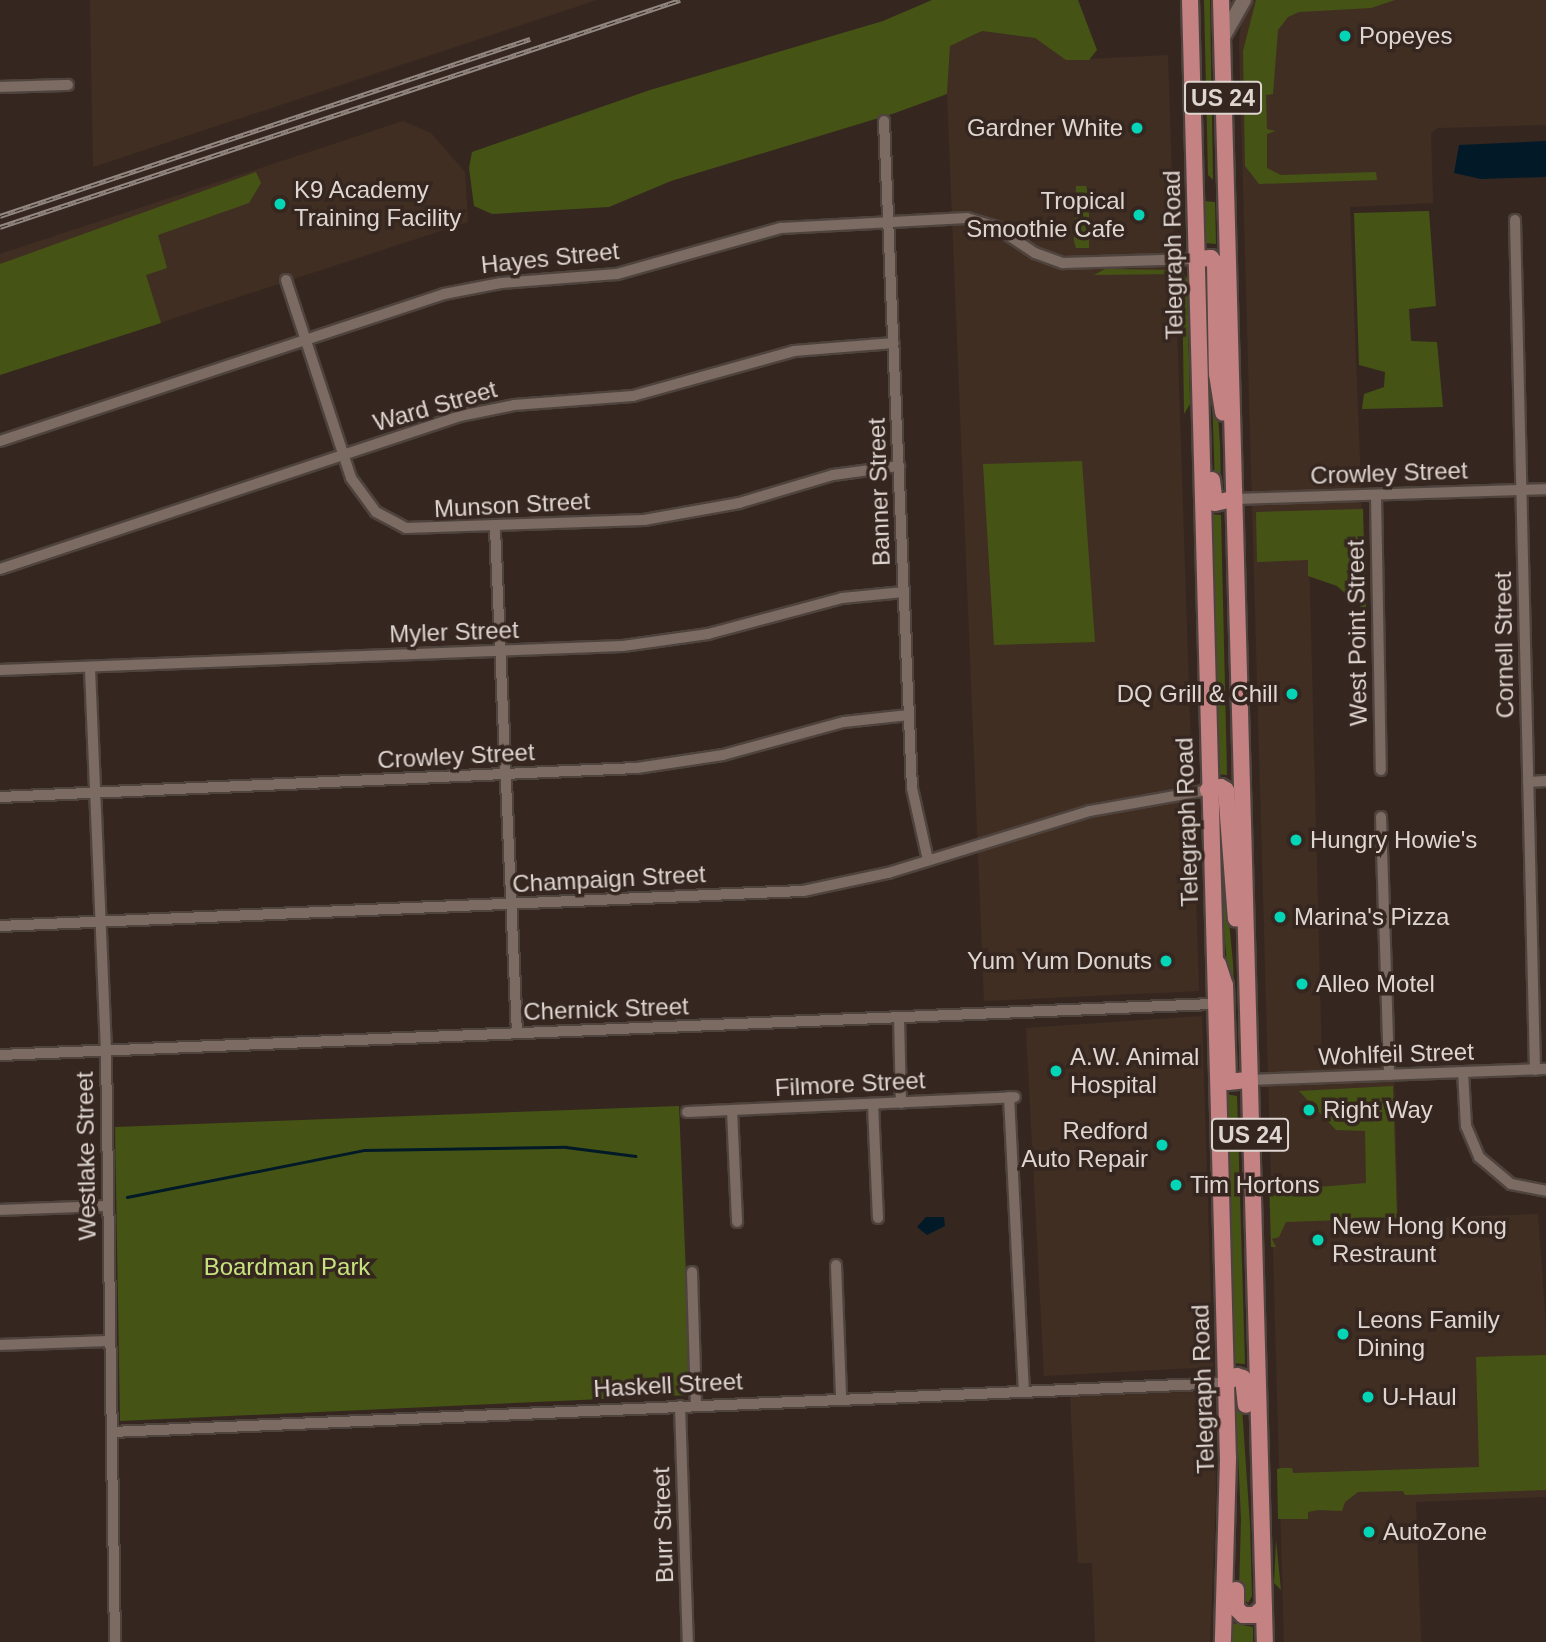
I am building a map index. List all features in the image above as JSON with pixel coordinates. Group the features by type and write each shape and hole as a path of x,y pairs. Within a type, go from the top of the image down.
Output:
{"main road":[{"name":"Telegraph Road","path":"1190,0 1208,790 1229,1477 1223,1642"},
{"name":"US 24","path":"1221,0 1243,938 1265,1642"},
{"path":"1195,188 1208,196 1225,196"},
{"path":"1195,259 1211,258 1215,263 1217,374 1221,407 1231,436"},
{"path":"1199,385 1211,432 1213,501 1232,499"},
{"path":"1208,790 1221,787 1226,790 1232,909 1243,938"},
{"path":"1213,948 1225,985 1228,1082 1234,1084 1247,1080"},
{"path":"1226,1383 1237,1376 1244,1382 1248,1466 1259,1500"},
{"path":"1229,1477 1238,1508 1236,1608 1250,1615 1264,1607"}],"street":[{"path":"1222,39 1244,0"},
{"path":"0,87 68,85"},
{"name":"Banner Street","path":"884,121 914,808 928,860"},
{"name":"Hayes Street","path":"0,441 462,289 590,278 639,269 762,232 888,220 976,220 1035,253 1063,262 1195,259"},
{"name":"Cornell Street","path":"1515,220 1528,782 1541,1070"},
{"name":"Munson Street","path":"286,280 344,454 362,497 393,523 423,531 667,517 739,503 832,475 899,466"},
{"name":"Ward Street","path":"0,569 487,409 633,396 794,351 894,343"},
{"name":"Crowley Street","path":"1232,499 1546,489"},
{"name":"West Point Street","path":"1376,495 1381,770"},
{"path":"495,528 517,1034"},
{"name":"Myler Street","path":"0,670 90,669 501,651 671,640 842,598 904,592"},
{"name":"Westlake Street","path":"90,669 106,1051 115,1642"},
{"name":"Crowley Street","path":"0,797 506,775 677,763 844,722 909,715"},
{"path":"1528,782 1546,781"},
{"name":"Champaign Street","path":"0,926 803,891 860,881 1090,811 1208,790"},
{"path":"1381,817 1389,1075"},
{"name":"Chernick Street","path":"0,1055 1214,1004"},
{"path":"899,1017 901,1103"},
{"name":"Wohlfeil Street","path":"1247,1080 1541,1070"},
{"path":"1463,1072 1466,1126 1479,1157 1511,1184 1546,1191"},
{"name":"Filmore Street","path":"687,1112 1012,1097 1024,1390"},
{"path":"873,1104 878,1218"},
{"path":"732,1110 737,1222"},
{"path":"0,1210 108,1206"},
{"path":"836,1265 841,1398"},
{"path":"692,1272 696,1405"},
{"path":"0,1345 110,1341"},
{"name":"Haskell Street","path":"112,1432 1226,1383"},
{"name":"Burr Street","path":"680,1406 688,1642"}],"shaded area":[{"path":"90,0 597,0 93,167"},
{"path":"1252,0 1546,0 1546,125 1438,128 1431,133 1433,203 1350,207 1362,513 1308,514 1322,1064 1394,1062 1398,1219 1538,1214 1546,1327 1546,1497 1416,1502 1421,1642 1284,1642 1239,41 1242,17"},
{"path":"982,31 1035,38 1067,60 1168,55 1199,991 984,1001 947,94 950,46"},
{"path":"403,121 431,133 465,172 468,222 0,375 0,254"},
{"path":"1202,1016 1213,1367 1044,1376 1026,1028"},
{"path":"1208,1392 1214,1397 1216,1493 1210,1642 1095,1642 1092,1563 1078,1563 1070,1393"}],"green space":[{"path":"932,0 1078,0 1097,50 1089,60 1066,60 1035,38 982,31 950,46 947,94 895,113 671,181 609,207 492,214 474,206 469,168 472,152 650,90 883,21"},
{"path":"1204,0 1210,0 1213,180 1208,175"},
{"path":"1256,0 1395,0 1371,8 1299,12 1288,17 1278,30 1273,94 1266,95 1267,129 1275,131 1267,134 1267,168 1281,175 1376,172 1377,180 1259,184 1245,166 1243,51"},
{"path":"256,172 261,183 249,203 158,235 167,268 146,275 161,323 0,375 0,264"},
{"path":"1076,186 1086,186 1089,195 1089,248 1076,248 1074,241"},
{"path":"1204,201 1215,202 1216,244 1205,243"},
{"path":"1429,211 1436,306 1409,309 1411,341 1437,342 1443,407 1362,409 1364,394 1384,387 1385,372 1359,365 1354,213"},
{"path":"1105,269 1178,270 1179,274 1094,275"},
{"path":"1208,270 1220,445 1221,490 1215,487"},
{"path":"1182,271 1187,279 1190,404 1184,414"},
{"path":"1082,461 1095,642 994,645 983,464"},
{"path":"1363,509 1366,612 1337,586 1308,576 1308,560 1257,562 1256,512"},
{"path":"1210,514 1221,515 1227,775 1216,774"},
{"path":"1217,797 1233,963 1237,1071 1221,898"},
{"path":"1393,1086 1397,1218 1286,1222 1279,1237 1272,1239 1276,1247 1271,1247 1269,1178 1283,1190 1366,1183 1365,1131 1336,1130 1299,1091"},
{"path":"1226,1094 1237,1096 1245,1364 1234,1363"},
{"name":"Boardman Park","path":"679,1106 691,1395 120,1421 115,1127"},
{"path":"1546,1355 1546,1490 1405,1495 1403,1491 1358,1492 1345,1502 1342,1511 1318,1510 1308,1512 1308,1519 1278,1519 1277,1469 1292,1468 1293,1473 1479,1467 1476,1357"},
{"path":"1235,1387 1241,1393 1250,1525 1252,1596 1248,1603 1239,1592 1241,1520"},
{"path":"1276,1540 1281,1590 1274,1583"},
{"path":"1232,1623 1253,1627 1253,1642 1231,1642"}],"water":[{"path":"1546,141 1546,177 1481,179 1454,173 1459,145"},
{"path":"926,1217 944,1217 945,1226 927,1235 917,1227"}],"waterway":[{"path":"127,1197 364,1150 566,1147 635,1156"}],"railway":[{"path":"0,227 680,0"},
{"path":"0,216 530,39"}],"place":[{"name":"Popeyes","path":"1345,36"},
{"name":"Gardner White","path":"1137,128"},
{"name":"K9 Academy Training Facility","path":"280,204"},
{"name":"Tropical Smoothie Cafe","path":"1139,215"},
{"name":"DQ Grill & Chill","path":"1292,694"},
{"name":"Hungry Howie's","path":"1296,840"},
{"name":"Marina's Pizza","path":"1280,917"},
{"name":"Yum Yum Donuts","path":"1166,961"},
{"name":"Alleo Motel","path":"1302,984"},
{"name":"A.W. Animal Hospital","path":"1056,1071"},
{"name":"Right Way","path":"1309,1110"},
{"name":"Redford Auto Repair","path":"1162,1145"},
{"name":"Tim Hortons","path":"1176,1185"},
{"name":"New Hong Kong Restraunt","path":"1318,1240"},
{"name":"Leons Family Dining","path":"1343,1334"},
{"name":"U-Haul","path":"1368,1397"},
{"name":"AutoZone","path":"1369,1532"}]}
